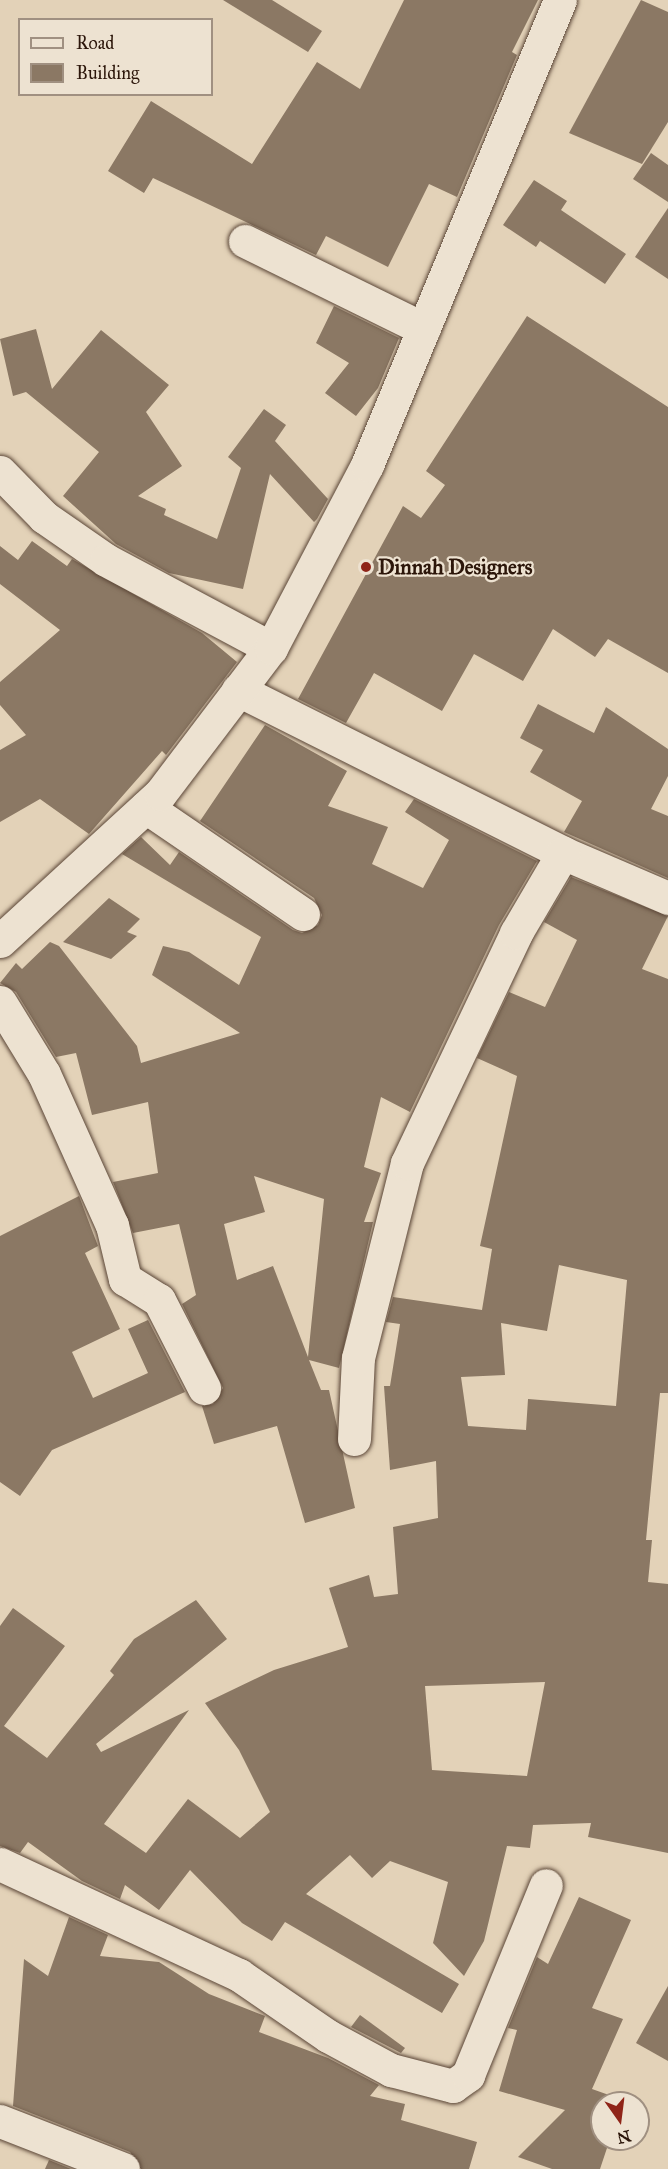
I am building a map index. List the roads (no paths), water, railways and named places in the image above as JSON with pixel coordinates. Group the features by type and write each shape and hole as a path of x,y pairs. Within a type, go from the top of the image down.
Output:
{"street":[{"path":"0,940 146,807 188,761 271,648 367,465 560,0"},
{"path":"245,241 424,329"},
{"path":"0,472 44,518 106,560 271,648"},
{"path":"238,690 563,853 668,898"},
{"path":"146,807 303,914"},
{"path":"354,1438 358,1358 407,1163 516,933 563,853"},
{"path":"0,1002 31,1046 57,1102 112,1225 125,1279 159,1300 204,1388"},
{"path":"0,1864 239,1975 328,2036 392,2070 453,2086 468,2075 546,1885"},
{"path":"0,2121 123,2169"}],"place":[{"name":"Dinnah Designers","path":"366,567"}]}
